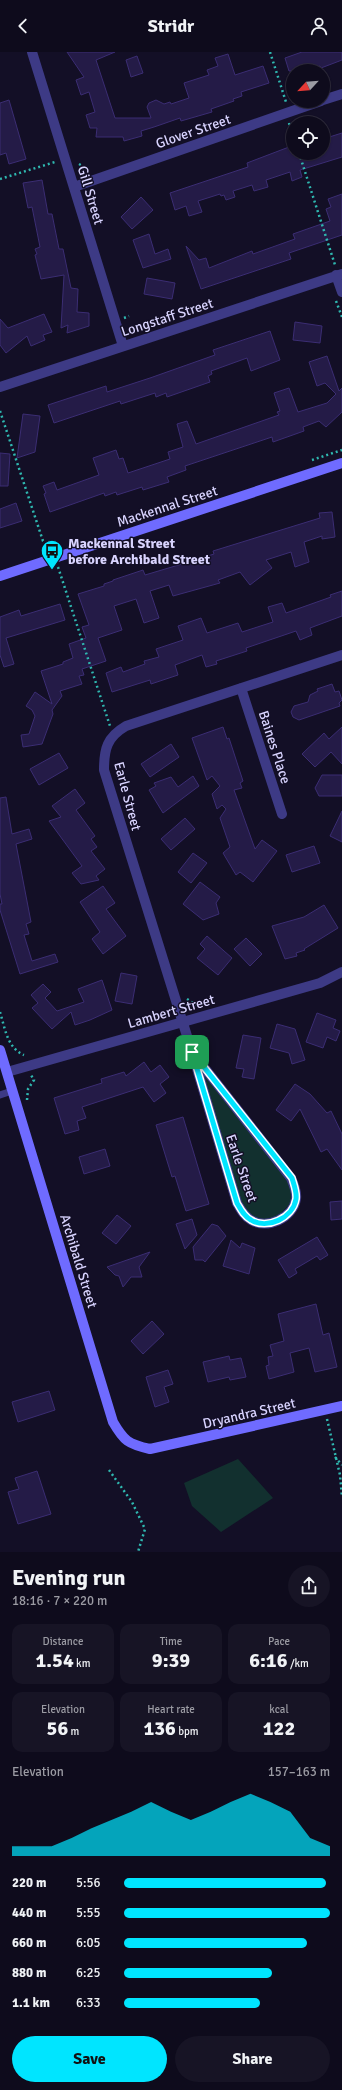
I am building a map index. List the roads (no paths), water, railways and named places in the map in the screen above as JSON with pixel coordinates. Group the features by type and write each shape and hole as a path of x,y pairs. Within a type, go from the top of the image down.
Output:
{"street":[{"name":"Gill Street","path":"32,52 123,346"},
{"name":"Glover Street","path":"330,98 342,94"},
{"name":"Glover Street","path":"74,187 302,108"},
{"name":"Longstaff Street","path":"0,387 338,272"},
{"path":"338,272 338,295"},
{"name":"Mackennal Street","path":"0,576 342,463"},
{"name":"Earle Street","path":"192,1052 292,1178 296,1188 294,1206 281,1219 268,1223 252,1221 243,1214 237,1203 192,1052 104,770 104,754 115,733 126,726 342,655"},
{"name":"Baines Place","path":"241,688 282,814"},
{"name":"Lambert Street","path":"7,1072 320,983 342,972"},
{"name":"Archibald Street","path":"0,1050 113,1422 129,1444 150,1449 163,1447"},
{"name":"Dryandra Street","path":"163,1447 342,1406"}],"lane":[{"path":"0,1095 12,1090"}],"place":[{"name":"Mackennal Street before Archibald Street","path":"52,570"}]}
